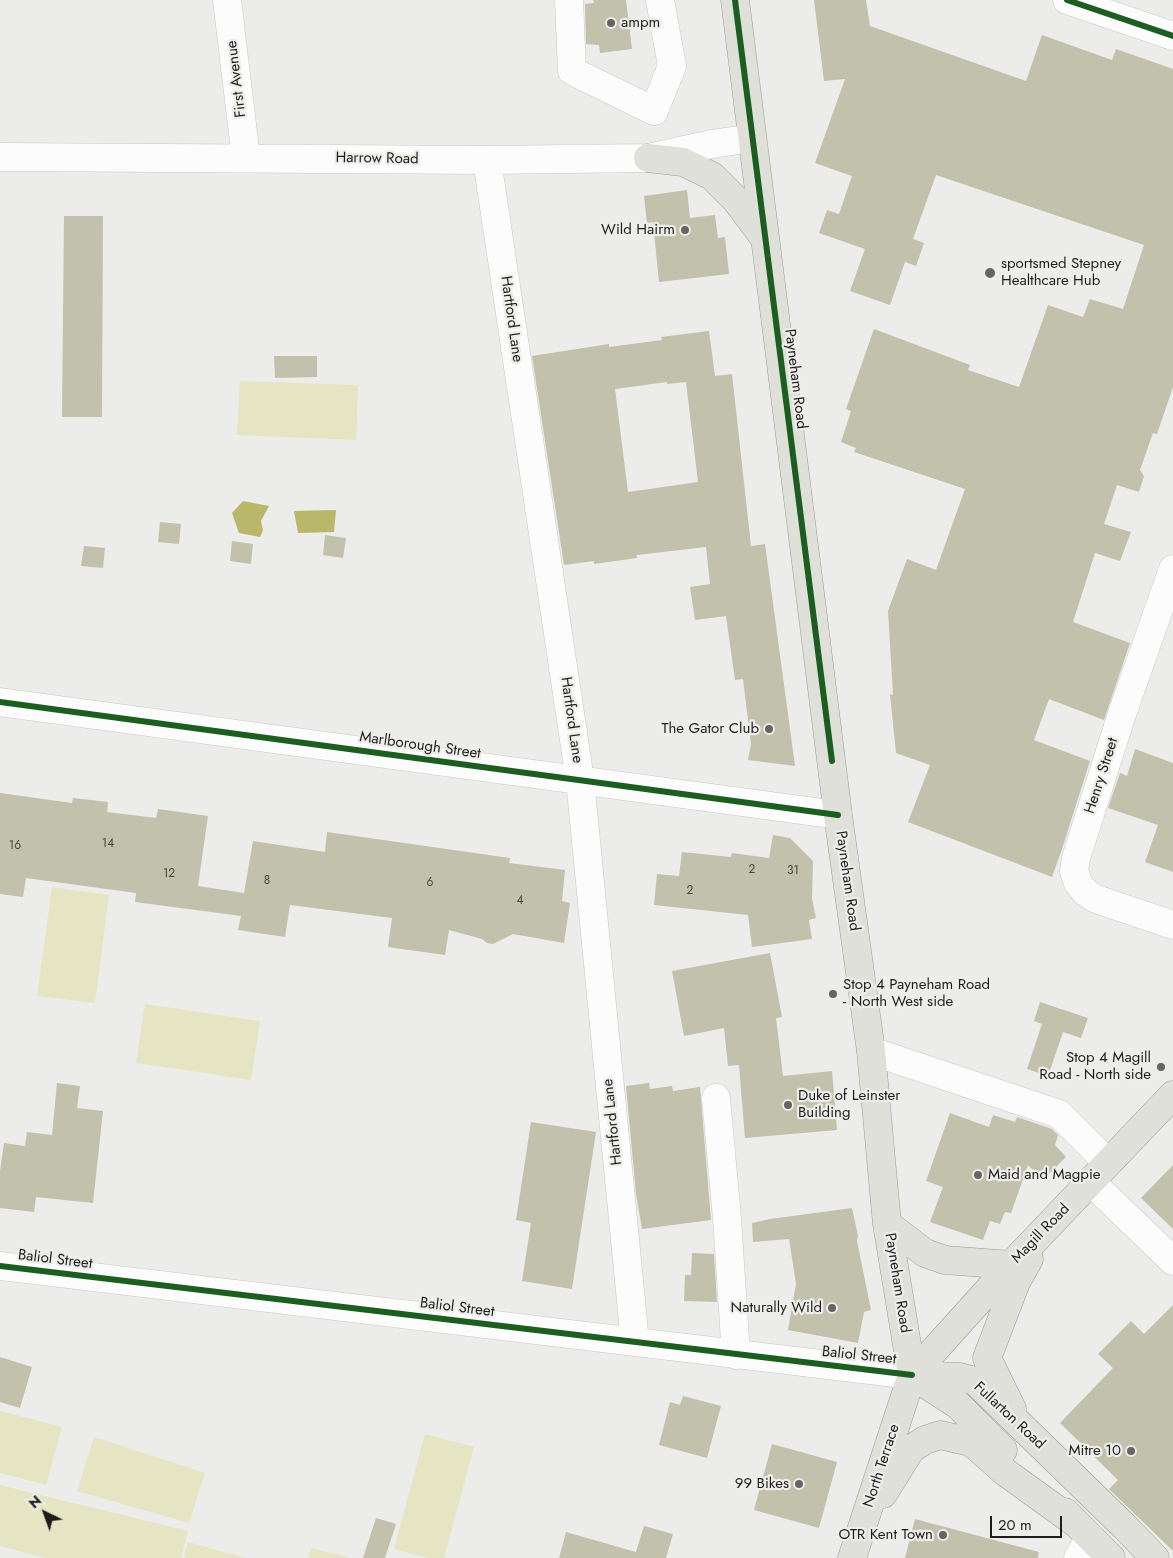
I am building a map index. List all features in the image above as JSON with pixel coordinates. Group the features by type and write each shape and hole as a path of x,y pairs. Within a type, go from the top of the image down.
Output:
{"main road":[{"name":"Payneham Road","path":"735,0 838,816 871,1051 887,1224 912,1375"},
{"path":"648,158 683,162 712,176 736,200 765,239"},
{"name":"Magill Road","path":"912,1375 1010,1265 1173,1095"},
{"path":"887,1224 925,1253 945,1260 1010,1265"},
{"path":"1021,1427 987,1358 1016,1282 1047,1227"},
{"name":"Fullarton Road","path":"912,1375 960,1377 975,1382 1155,1558"},
{"name":"Fullarton Road","path":"912,1375 958,1405 1082,1540 1111,1558"},
{"name":"North Terrace","path":"852,1558 912,1375"},
{"path":"862,1528 911,1449 925,1440 940,1435 971,1442 1082,1540"}],"street":[{"name":"First Avenue","path":"227,0 246,158"},
{"path":"568,0 572,71 654,111 672,66 660,0"},
{"path":"1067,0 1173,36"},
{"name":"Harrow Road","path":"0,156 487,160 648,158 712,144 752,138"},
{"name":"Hartford Lane","path":"487,160 580,780 635,1342"},
{"name":"Henry Street","path":"1173,569 1122,714 1076,858 1074,871 1078,883 1085,892 1096,900 1173,925"},
{"name":"Marlborough Street","path":"0,702 838,816"},
{"path":"871,1051 1059,1114 1099,1172 1173,1261"},
{"path":"716,1098 727,1218 736,1355"},
{"name":"Baliol Street","path":"0,1266 912,1375"}],"green space":[{"path":"240,381 358,385 356,440 237,435"},
{"path":"52,887 109,895 95,1003 37,996"},
{"path":"145,1004 260,1021 251,1080 136,1063"},
{"path":"0,1411 62,1427 46,1485 0,1473"},
{"path":"425,1434 474,1447 444,1558 428,1558 394,1549"},
{"path":"94,1437 205,1473 189,1523 77,1491"},
{"path":"0,1485 188,1531 181,1558 46,1558 0,1546"},
{"path":"188,1542 246,1558 184,1558"},
{"path":"311,1548 351,1558 308,1558"}],"shaded area":[{"path":"243,501 269,506 261,521 263,530 260,537 239,533 232,513"},
{"path":"336,510 334,532 298,533 294,511"}],"building":[{"path":"593,0 626,0 632,49 600,53 599,45 586,44 585,4 594,3"},
{"path":"814,0 866,0 870,26 1026,81 1042,35 1112,60 1116,49 1173,69 1173,387 1157,434 1153,433 1140,470 1144,476 1139,492 1117,485 1104,524 1131,532 1120,561 1095,553 1073,622 1130,643 1104,720 1049,699 1034,740 1090,761 1052,877 908,822 930,765 896,753 890,694 893,695 888,611 907,559 936,570 965,489 854,452 856,448 841,442 851,411 846,409 874,329 970,365 968,370 1019,387 1048,305 1083,317 1090,299 1123,309 1144,245 936,175 913,239 924,243 916,266 905,262 890,305 850,291 865,249 819,233 827,210 839,214 852,176 815,163 845,79 824,81"},
{"path":"687,190 690,218 715,215 718,238 725,237 729,274 659,282 653,222 647,223 644,196"},
{"path":"64,216 103,216 102,417 62,417"},
{"path":"709,331 715,376 732,374 751,546 765,544 795,766 748,760 751,744 743,679 735,680 726,616 695,620 690,587 710,584 706,547 637,555 637,558 594,564 594,561 564,565 532,356 609,344 609,347 662,340 661,337","holes":["667,382 667,384 686,382 698,482 628,492 615,389"]},
{"path":"274,356 317,356 317,377 275,378"},
{"path":"160,522 181,524 179,544 158,542"},
{"path":"325,535 346,538 343,558 323,555"},
{"path":"232,541 253,544 251,564 230,561"},
{"path":"84,546 105,548 103,568 81,566"},
{"path":"1135,749 1173,763 1173,872 1145,862 1158,825 1108,808 1120,773 1127,776"},
{"path":"0,793 72,803 73,798 108,802 107,812 156,818 158,809 208,816 198,886 244,893 253,841 325,852 327,832 510,858 509,863 565,870 562,901 570,903 564,943 513,934 493,944 449,930 445,955 388,947 392,918 290,905 285,937 238,930 241,916 135,902 136,893 26,878 23,897 0,894"},
{"path":"773,835 790,838 813,861 812,899 816,918 809,920 812,939 752,947 748,915 654,905 657,874 679,876 682,852 731,857 732,853 769,858"},
{"path":"770,953 782,1017 776,1018 783,1076 832,1071 837,1130 745,1138 739,1065 728,1066 724,1028 684,1036 672,971"},
{"path":"1040,1002 1088,1018 1081,1038 1063,1032 1048,1076 1027,1069 1042,1024 1034,1021"},
{"path":"57,1083 80,1086 77,1108 103,1111 93,1203 36,1197 34,1212 0,1208 0,1171 4,1143 25,1146 27,1132 52,1135"},
{"path":"649,1083 650,1089 672,1086 673,1091 700,1087 711,1220 642,1229 636,1194 626,1086"},
{"name":"Maid and Magpie","path":"950,1113 989,1127 993,1115 1015,1122 1017,1117 1052,1129 1058,1135 1055,1145 1066,1157 1043,1180 1028,1165 1011,1213 1005,1212 1000,1224 990,1221 983,1240 930,1222 943,1187 926,1181"},
{"path":"531,1122 596,1132 572,1289 522,1281 531,1223 516,1220"},
{"path":"1173,1165 1173,1229 1141,1198"},
{"path":"852,1208 871,1310 864,1312 858,1343 788,1330 796,1284 789,1239 753,1242 752,1223"},
{"path":"692,1253 714,1254 717,1302 684,1301 685,1275 691,1275"},
{"name":"Mitre 10","path":"1173,1305 1173,1551 1109,1489 1118,1480 1060,1423 1113,1368 1098,1354 1131,1321 1144,1334"},
{"path":"0,1357 32,1367 20,1408 0,1402"},
{"path":"683,1396 721,1406 707,1458 659,1445 670,1402 680,1405"},
{"path":"772,1444 837,1462 819,1528 754,1510"},
{"path":"376,1518 396,1524 385,1558 363,1558"},
{"name":"OTR Kent Town","path":"915,1519 1039,1552 1038,1558 905,1558"},
{"path":"644,1526 673,1534 666,1558 559,1558 566,1532 636,1552"}],"cycle path":[{"path":"735,0 832,761"},
{"path":"1067,0 1173,36"},
{"path":"0,702 838,815"},
{"path":"0,1266 912,1375"}],"place":[{"name":"ampm","path":"611,23"},
{"name":"Wild Hairm","path":"685,230"},
{"name":"sportsmed Stepney Healthcare Hub","path":"990,273"},
{"name":"The Gator Club","path":"769,729"},
{"name":"Stop 4 Payneham Road - North West side","path":"833,994"},
{"name":"Stop 4 Magill Road - North side","path":"1161,1067"},
{"name":"Duke of Leinster Building","path":"788,1105"},
{"name":"Maid and Magpie","path":"978,1175"},
{"name":"Naturally Wild","path":"832,1308"},
{"name":"Mitre 10","path":"1131,1451"},
{"name":"99 Bikes","path":"799,1484"},
{"name":"OTR Kent Town","path":"943,1535"}]}
